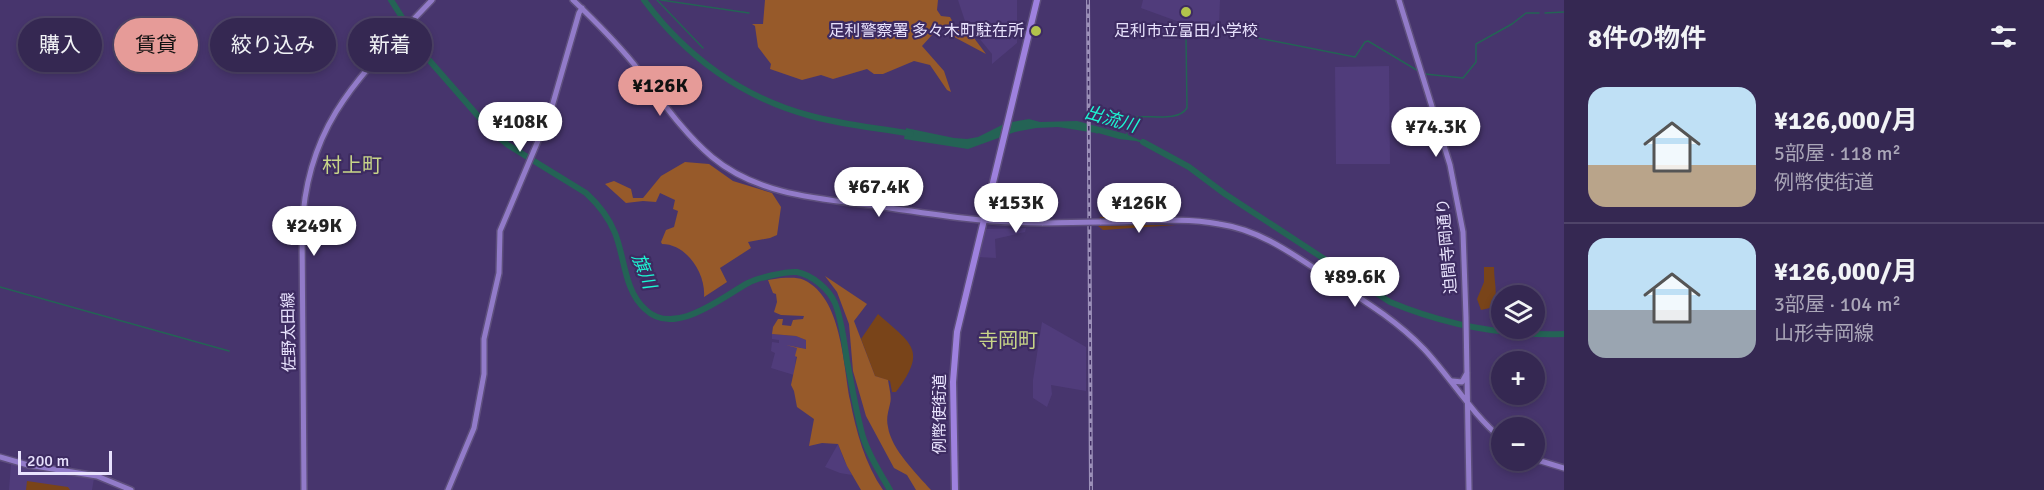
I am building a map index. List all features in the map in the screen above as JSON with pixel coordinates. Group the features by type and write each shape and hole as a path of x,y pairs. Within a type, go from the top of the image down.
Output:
{"main road":[{"name":"例幣使街道","path":"955,490 953,415 956,337 1037,0"}],"street":[{"name":"佐野太田線","path":"304,490 302,247 303,211 309,179 322,139 337,108 356,82 432,0"},
{"path":"573,0 615,42 678,121 702,147 731,170 758,184 819,198 983,221 1204,222 1220,224 1258,235 1281,247 1382,312 1420,345 1491,429"},
{"name":"迫間寺岡通り","path":"1399,0 1455,188 1465,251 1467,372"},
{"path":"448,490 474,428 484,374 486,327 499,273 499,234 553,103 582,8"},
{"path":"1450,381 1462,382 1467,372"},
{"path":"1467,372 1469,490"},
{"path":"1468,433 1473,422 1479,420 1484,422"},
{"path":"0,457 36,466 97,476 132,490"},
{"path":"1545,462 1564,468"}],"shaded area":[{"path":"765,0 938,0 937,10 941,16 950,17 955,26 971,34 986,54 956,38 941,25 922,46 944,71 951,92 947,90 930,65 914,61 883,74 874,74 867,69 833,79 821,75 802,80 770,69 771,64 758,47 755,26 752,24 763,24"},
{"path":"958,0 1017,0 1017,43 992,64 992,54 965,21"},
{"name":"足利市立富田小学校","path":"1143,0 1220,0 1219,27 1193,27 1141,8"},
{"path":"1389,66 1390,164 1336,164 1335,67"},
{"path":"1029,119 1040,122 1077,121 1126,134 1127,132 1128,135 1149,144 1058,127 1015,132 968,149 904,139 906,128 967,139 978,137 1006,123"},
{"path":"685,162 709,164 733,181 772,193 781,207 777,235 748,242 751,248 720,268 727,282 704,297 702,279 693,262 679,249 661,242 666,230 674,227 678,211 673,209 675,200 660,193 656,202 626,203 605,184 614,181 631,189 633,198 643,198 661,176"},
{"path":"1099,218 1173,219 1100,220 1100,225 1176,225 1103,230 1098,226"},
{"path":"1026,228 1025,232 995,239 996,258 978,257 986,229"},
{"path":"1484,267 1494,267 1495,285 1491,285 1491,308 1481,310 1477,299 1484,282"},
{"path":"825,276 867,304 854,321 875,376 888,380 891,398 887,421 890,435 905,461 931,490 916,490 907,475 894,468 866,416 853,371 849,324 837,292"},
{"path":"781,278 804,280 817,289 826,301 839,333 858,435 871,469 883,490 861,490 838,444 822,443 809,446 814,419 797,407 791,385 797,348 786,345 806,349 806,340 796,336 772,334 778,319 783,319 782,325 791,326 793,320 803,319 804,316 781,315 774,312 777,302 776,294 773,293 768,280"},
{"path":"878,314 900,333 912,349 911,366 896,392 892,392 890,381 875,376 861,339"},
{"path":"1042,322 1086,347 1086,391 1051,385 1052,394 1047,407 1033,398 1033,380"},
{"path":"772,334 796,336 806,340 806,349 792,346 797,348 794,375 771,368 775,353 771,351 772,342 779,343 779,340 772,339"},
{"path":"838,444 844,460 852,475 825,467"},
{"path":"11,464 94,478 92,490 9,490"},
{"path":"27,481 68,487 70,490 26,490"}],"waterway":[{"name":"旗川","path":"391,0 429,60 492,132 508,145 586,193 599,207 615,233 633,293 645,309 657,317 670,319 698,312 752,281 779,274 797,272 814,279 824,288 835,303 839,317 863,437 890,490"},
{"name":"出流川","path":"644,0 660,21 697,57 718,73 762,98 823,119 911,134"},
{"path":"657,0 703,48"},
{"path":"661,0 749,13"},
{"path":"1545,13 1564,12"},
{"path":"1425,74 1463,78 1476,62 1476,44 1512,24 1526,13 1539,13"},
{"path":"1129,129 1136,117 1177,115 1187,108 1186,37 1194,31 1218,30 1355,57 1368,41 1420,72"},
{"name":"出流川","path":"1143,142 1189,167 1225,194 1390,302 1454,323 1498,331 1564,334"},
{"path":"0,287 229,351"}],"railway":[{"path":"1088,0 1091,490"}],"place":[{"name":"足利市立富田小学校","path":"1186,12"},
{"name":"足利警察署 多々木町駐在所","path":"1036,31"}],"district":[{"name":"村上町","path":"352,165"},
{"name":"寺岡町","path":"1008,340"}]}
